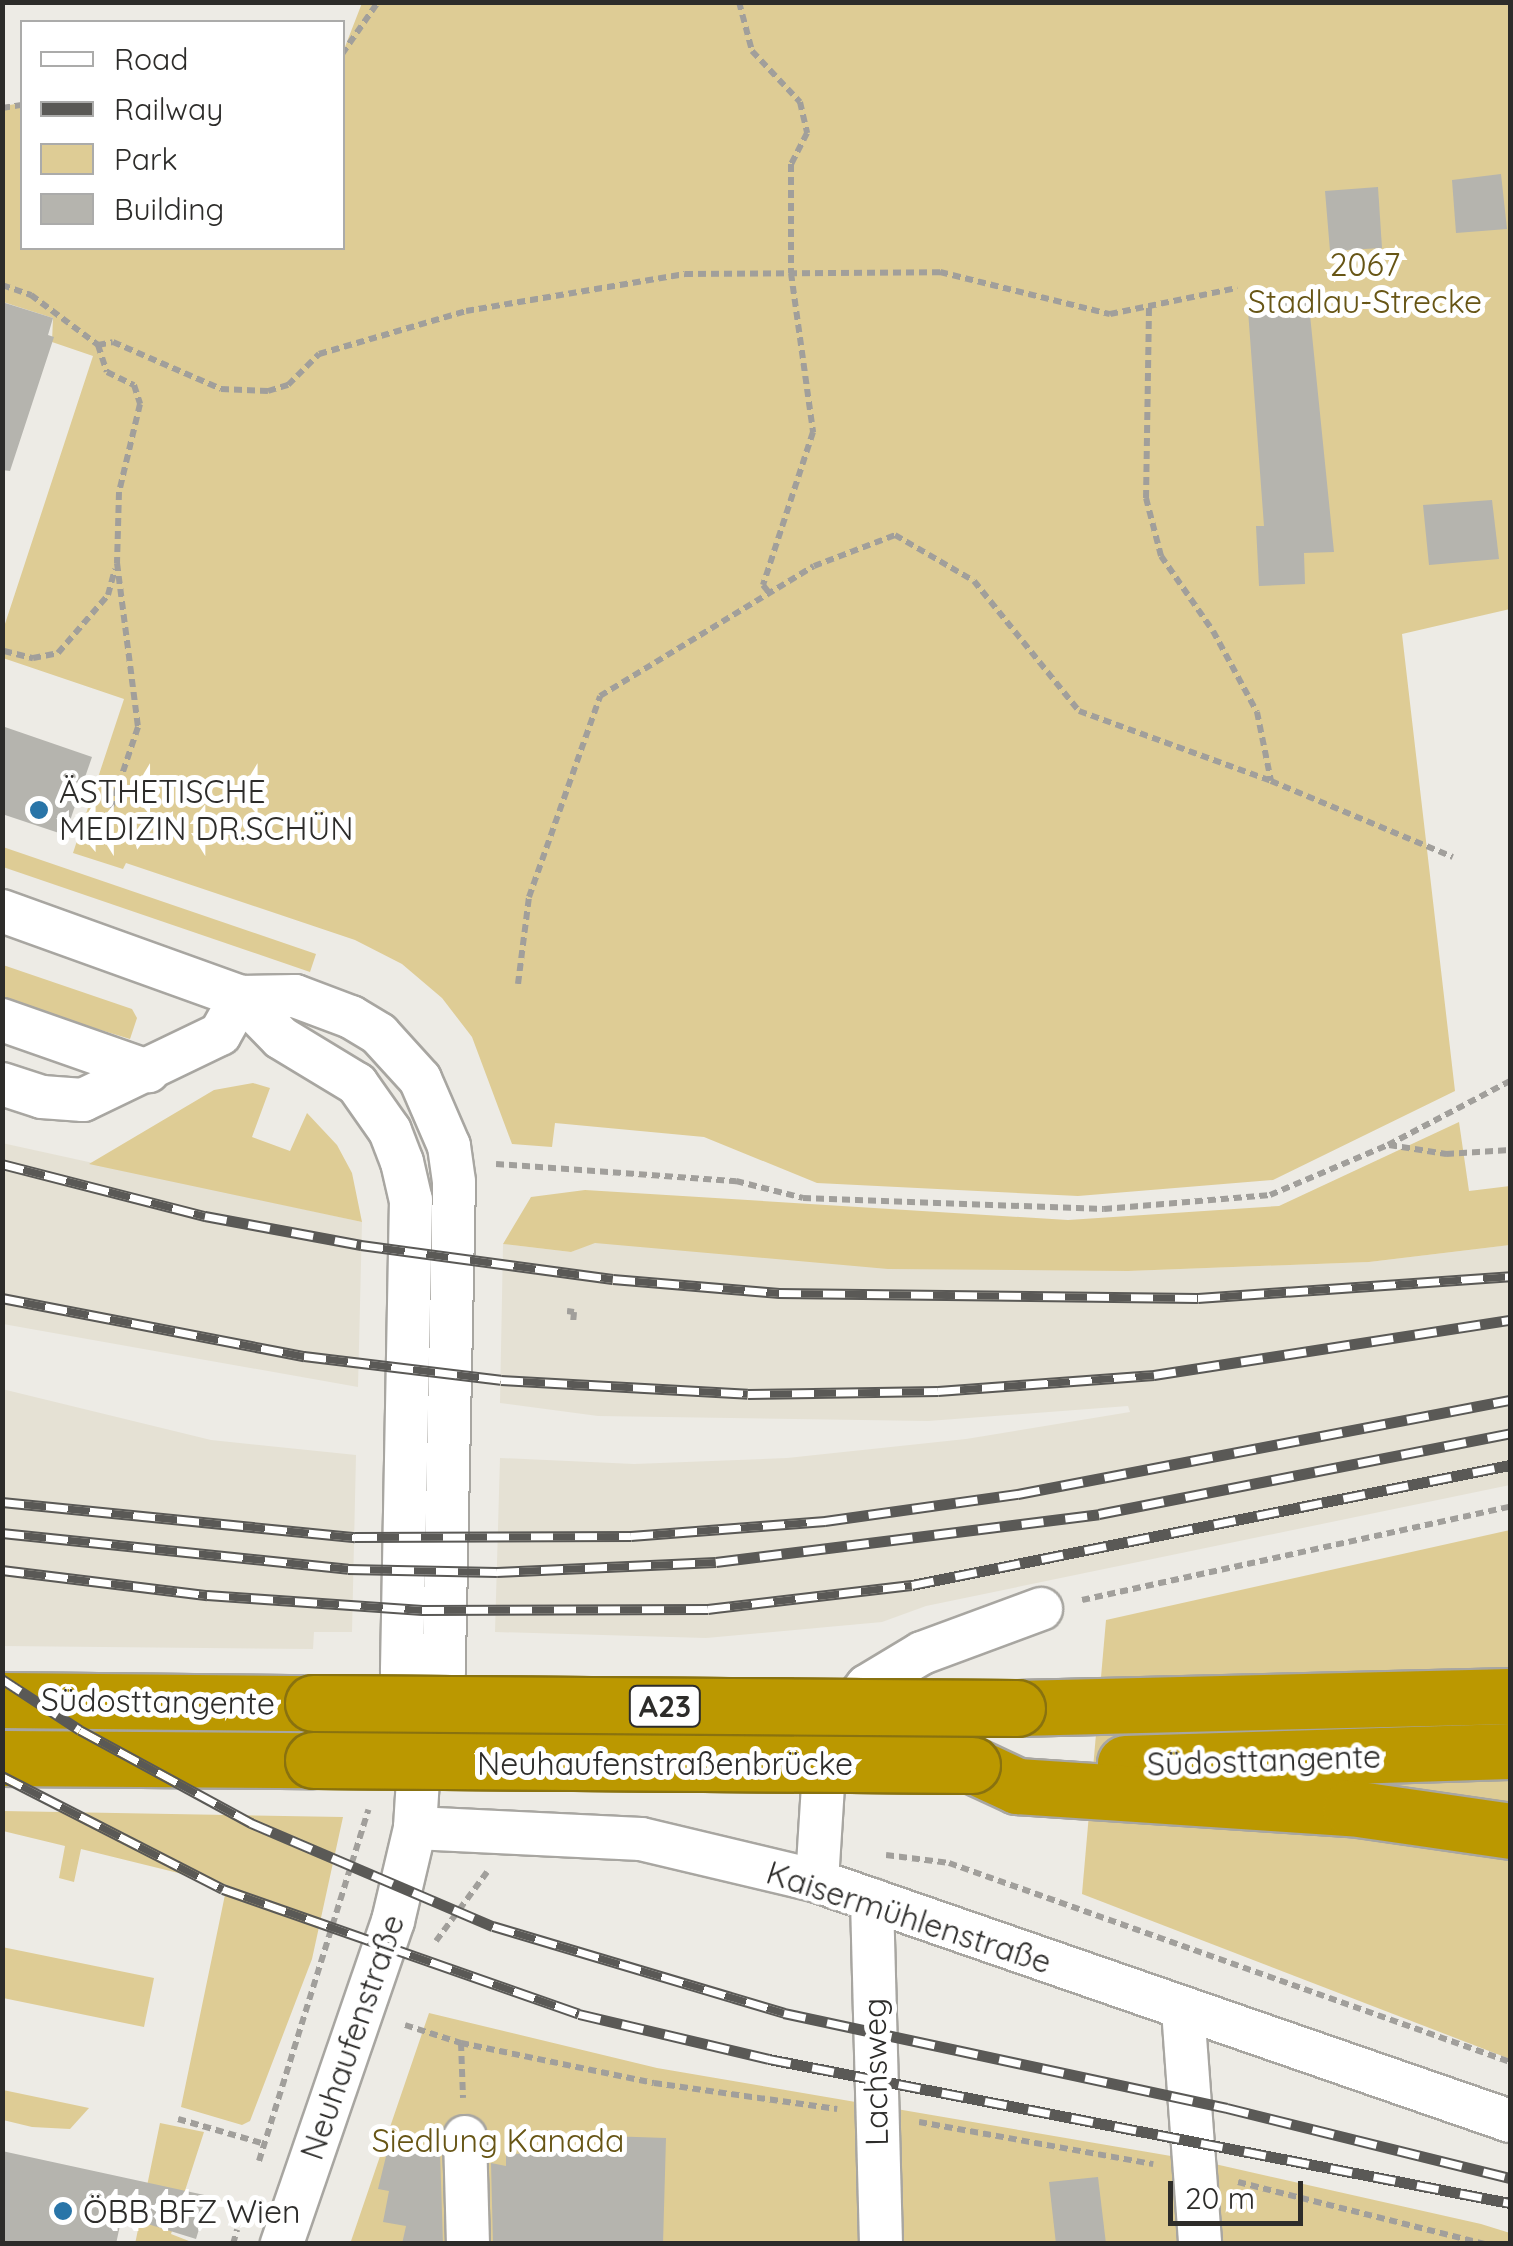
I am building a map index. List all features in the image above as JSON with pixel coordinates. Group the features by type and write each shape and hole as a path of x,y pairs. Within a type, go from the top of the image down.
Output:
{"highway":[{"name":"Südosttangente","path":"1018,1708 1510,1696"},
{"name":"Südosttangente","path":"2,1700 312,1703"},
{"name":"Neuhaufenstraßenbrücke","path":"312,1703 1018,1708"},
{"name":"Südosttangente","path":"1002,1772 1510,1751"},
{"name":"Südosttangente","path":"2,1758 312,1760"},
{"name":"Neuhaufenstraßenbrücke","path":"312,1760 1002,1772"},
{"path":"1002,1772 1352,1808 1510,1831"}],"street":[{"path":"2,911 241,997 281,1038 357,1084 390,1131 410,1200 402,1671 422,1700 415,1828"},
{"path":"2,1084 42,1098 82,1100 220,1034 241,997"},
{"path":"2,1020 148,1071"},
{"path":"818,1864 826,1738 867,1686 922,1653 1041,1609"},
{"name":"Kaisermühlenstraße","path":"415,1828 641,1838 818,1864 872,1900 1510,2121"},
{"name":"Neuhaufenstraße","path":"282,2244 393,1921 415,1828"},
{"name":"Lachsweg","path":"872,1900 881,2244"},
{"path":"1183,2010 1200,2244"},
{"path":"465,2137 468,2244"}],"path":[{"path":"345,50 378,2"},
{"path":"739,2 752,52 800,102 807,132 791,164 791,273 804,402 813,432 764,585 770,594"},
{"path":"98,345 113,342 221,389 268,391 288,386 319,354 466,311 685,274 940,272 1110,314 1237,288"},
{"path":"2,285 30,295 98,345 108,372 134,386 140,404 119,492 116,563 138,727 104,828"},
{"path":"1150,308 1146,498 1161,556 1214,631 1257,712 1271,782"},
{"path":"518,984 529,897 600,696 814,566 895,534 974,582 1079,711 1271,782 1453,856"},
{"path":"4,651 33,658 58,653 108,594 116,563"},
{"path":"494,1164 736,1181 803,1198 1104,1209 1270,1194 1388,1145 1510,1081"},
{"path":"1388,1145 1446,1154 1510,1150"},
{"path":"566,1311 574,1312 573,1323"},
{"path":"1041,1609 1510,1506"},
{"path":"254,2177 370,1800"},
{"path":"431,1954 465,1898 483,1884 499,1832"},
{"path":"818,1864 949,1863 1510,2062"},
{"path":"399,2043 412,2007"},
{"path":"405,2025 461,2042 654,2084 875,2114 1197,2172 1484,2244"},
{"path":"461,2042 465,2137"},
{"path":"178,2119 265,2144"},
{"path":"233,2244 244,2210"}],"shaded area":[{"path":"2,1143 362,1222 358,1387 3,1324"},
{"path":"595,1242 1127,1271 1369,1262 1510,1245 1510,1485 926,1606 882,1622 706,1638 495,1632 500,1458 634,1464 787,1458 966,1439 1130,1412 1128,1406 928,1421 598,1416 500,1403 503,1244 571,1252"},
{"path":"2,1389 211,1440 356,1455 352,1632 314,1632 313,1649 3,1646"}],"green space":[{"name":"2067 Stadlau-Strecke","path":"362,3 1510,3 1510,609 1402,634 1455,1091 1273,1180 1078,1196 817,1183 704,1137 555,1123 552,1147 512,1144 472,1037 442,998 402,964 355,940 126,863 123,869 73,853 124,699 3,658 3,630 93,356 52,342 53,318 3,302 3,106 20,103 20,250 345,250 345,47"},
{"path":"3,847 316,954 310,972 3,867"},
{"path":"3,965 132,1009 137,1018 130,1039 3,1000"},
{"path":"253,1083 270,1088 252,1137 290,1151 307,1113 337,1145 352,1173 362,1222 89,1164 214,1090"},
{"path":"1459,1122 1469,1191 1510,1186 1510,1245 1369,1262 1128,1271 888,1269 595,1243 571,1252 503,1244 531,1197 585,1190 1068,1220 1279,1206"},
{"path":"1510,1530 1510,2059 1082,1894 1106,1620"},
{"path":"3,1811 343,1817 312,1959 250,2121 242,2125 181,2107 227,1885 81,1849 74,1882 59,1878 65,1846 3,1831"},
{"path":"2,1947 154,1978 144,2027 3,1998"},
{"name":"Siedlung Kanada","path":"429,2013 657,2068 1206,2162 1481,2224 1510,2233 1510,2244 350,2244"},
{"path":"3,2090 89,2108 70,2129 32,2127 3,2120"},
{"path":"160,2123 204,2132 171,2234 194,2243 135,2244"}],"building":[{"path":"1501,174 1507,229 1456,233 1452,180"},
{"path":"1378,187 1382,248 1330,251 1325,191"},
{"path":"1308,295 1334,552 1304,553 1305,584 1259,586 1256,526 1264,526 1247,297"},
{"path":"2,302 53,318 48,335 54,337 10,471 2,470"},
{"path":"1492,500 1499,559 1429,565 1423,505"},
{"path":"2,726 92,757 65,835 2,814"},
{"path":"607,2136 666,2138 663,2244 493,2244 491,2163 506,2166 506,2154 606,2151"},
{"path":"390,2140 440,2152 443,2244 402,2244 406,2226 383,2222 389,2191 378,2189"},
{"name":"ÖBB BFZ Wien","path":"2,2151 209,2196 196,2239 122,2216 116,2244 2,2244"},
{"path":"1098,2177 1106,2244 1056,2244 1049,2182"}],"railway":[{"path":"2,1164 205,1216 361,1245 613,1279 779,1293 1198,1298 1510,1276"},
{"path":"2,1298 304,1356 501,1380 748,1394 938,1391 1154,1375 1510,1320"},
{"path":"2,1502 355,1537 631,1536 825,1521 1018,1494 1510,1400"},
{"path":"2,1533 348,1569 497,1572 716,1562 1099,1514 1510,1433"},
{"path":"2,1570 207,1595 422,1610 708,1609 912,1585 1510,1465"},
{"path":"2,1679 80,1730 251,1823 493,1926 784,2013 1227,2108 1510,2178"},
{"path":"2,1776 223,1889 579,2014 769,2059 1510,2203"}],"place":[{"name":"ÄSTHETISCHE MEDIZIN DR.SCHÜN","path":"39,810"},
{"name":"ÖBB BFZ Wien","path":"63,2211"}]}
